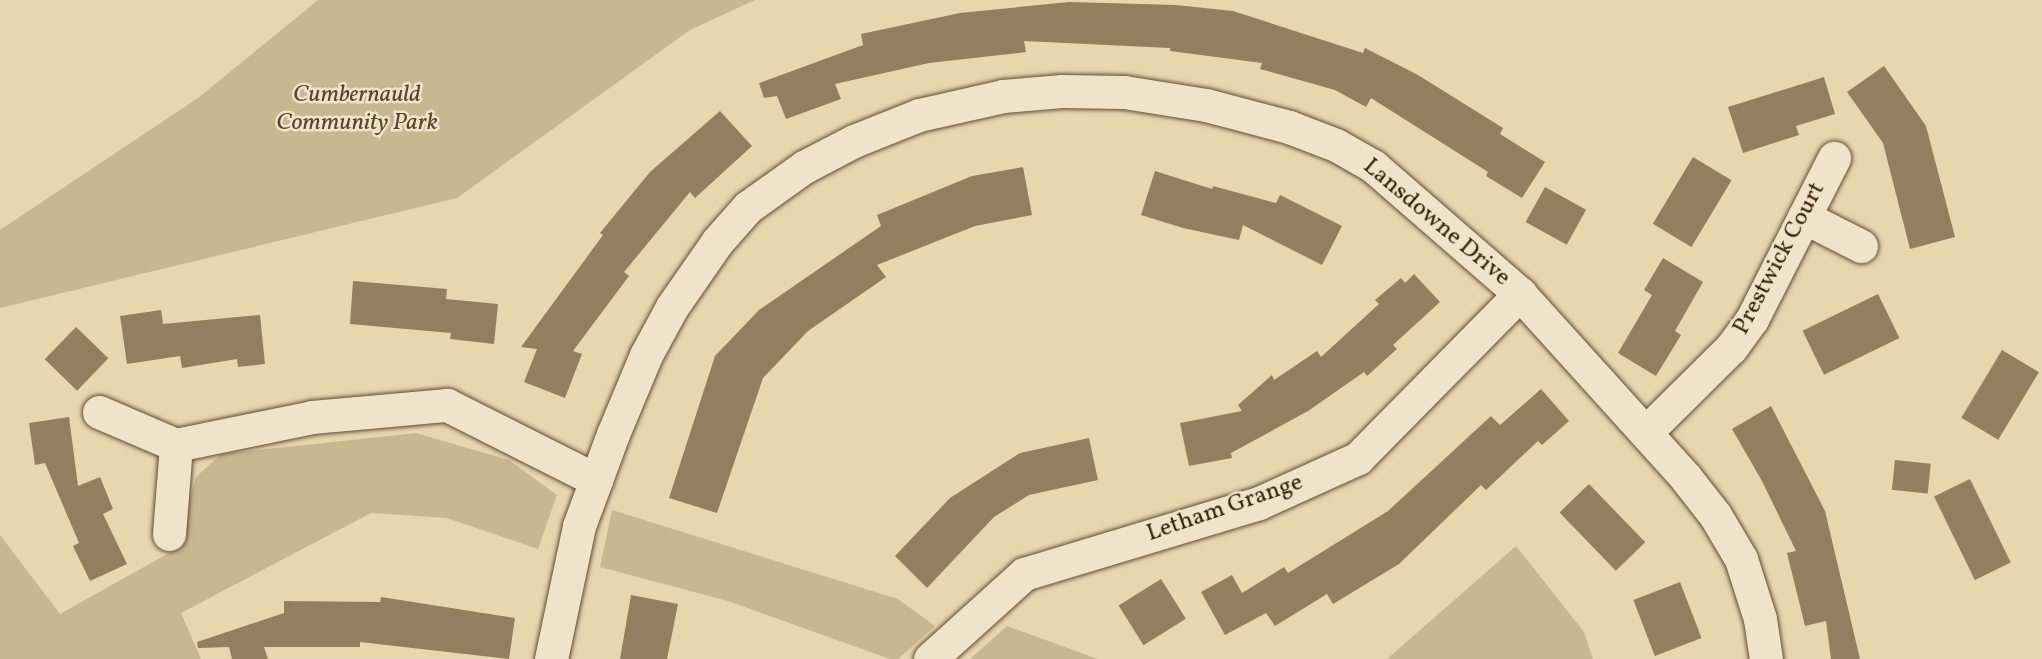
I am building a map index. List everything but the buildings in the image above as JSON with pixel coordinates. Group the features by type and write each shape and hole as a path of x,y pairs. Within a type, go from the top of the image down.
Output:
{"street":[{"name":"Lansdowne Drive","path":"551,659 579,526 646,355 672,307 717,242 748,207 804,166 854,141 919,115 1003,96 1062,90 1124,92 1206,105 1289,127 1336,145 1373,166 1520,294 1602,388 1646,432 1715,515 1741,559 1760,619 1766,659"},
{"name":"Prestwick Court","path":"1646,432 1731,348 1752,319 1834,158"},
{"path":"1804,217 1861,246"},
{"name":"Letham Grange","path":"930,659 1024,574 1259,502 1358,458 1520,294"},
{"path":"99,412 176,445 312,417 447,405 596,480"},
{"path":"169,534 176,445"}],"green space":[{"name":"Cumbernauld Community Park","path":"318,0 755,0 690,30 457,198 0,308 0,230 198,98"},
{"path":"416,433 509,460 557,495 538,549 447,518 371,513 181,613 201,659 0,659 0,535 60,614 176,549 196,477 221,454"},
{"path":"612,510 898,599 935,626 898,659 890,659 728,601 600,567"},
{"path":"1516,546 1584,632 1593,659 1387,659"},
{"path":"1007,626 1098,659 970,659"}]}
